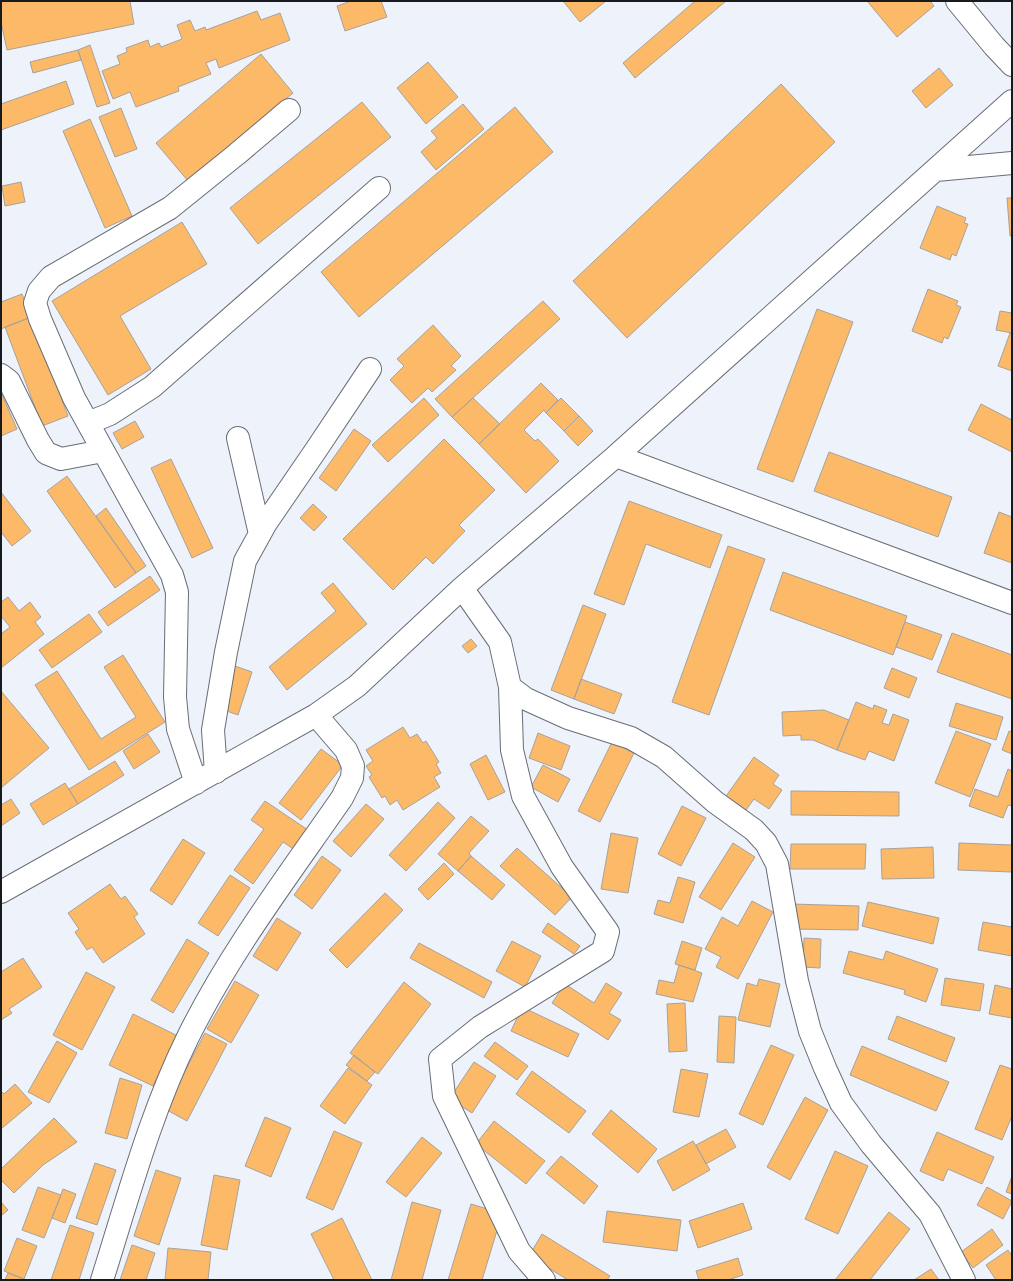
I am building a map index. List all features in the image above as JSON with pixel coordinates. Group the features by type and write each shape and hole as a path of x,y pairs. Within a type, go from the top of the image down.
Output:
{"street":[{"path":"957,1 994,46 1012,65"},
{"path":"1,892 316,715 356,686 462,588 616,456 1012,101"},
{"path":"196,783 178,729 176,705 177,592 172,576 74,398 40,319 35,303 39,291 51,277 170,208 289,110"},
{"path":"936,170 1012,162"},
{"path":"88,423 110,414 152,387 378,188"},
{"path":"216,772 213,730 226,652 245,561 260,534 370,369"},
{"path":"1,375 10,380 38,440 46,452 61,459 103,451"},
{"path":"238,438 260,534"},
{"path":"616,456 1012,603"},
{"path":"462,588 500,642 510,687 512,750 523,796 562,867 608,932 603,950 480,1027 440,1059 444,1096 518,1251 544,1280"},
{"path":"510,687 526,699 568,718 631,738 664,757 715,802 754,830 766,843 777,864 797,981 810,1031 828,1075 841,1103 872,1144 930,1214 964,1280"},
{"path":"102,1280 161,1096 188,1037 214,989 252,929 342,798 352,778 353,766 346,750 316,715"}],"building":[{"path":"1,1 130,1 134,24 7,50 1,22"},
{"path":"351,1 381,1 387,17 345,31 337,6"},
{"path":"563,1 606,1 580,22"},
{"path":"695,1 726,1 635,78 623,63"},
{"path":"867,1 930,1 934,6 897,37"},
{"path":"257,11 261,20 280,13 290,40 219,68 216,59 206,63 211,74 178,87 179,91 136,107 130,92 113,99 102,71 120,64 117,56 127,52 126,48 148,40 150,47 159,43 161,47 182,39 177,25 190,20 195,31 205,27 206,30"},
{"path":"90,45 110,103 97,107 78,50"},
{"path":"78,50 81,60 33,73 30,62"},
{"path":"261,54 293,93 188,181 156,143"},
{"path":"428,62 458,97 426,124 397,88"},
{"path":"939,68 953,85 926,108 912,91"},
{"path":"66,81 74,104 1,130 1,104"},
{"path":"781,84 835,142 627,338 573,281"},
{"path":"362,102 391,137 258,244 230,208"},
{"path":"463,104 484,129 436,170 421,152 437,138 431,131"},
{"path":"515,107 553,152 359,317 321,272"},
{"path":"121,108 137,149 115,157 99,117"},
{"path":"90,119 132,216 105,228 63,131"},
{"path":"21,182 25,202 5,206 2,186"},
{"path":"1007,198 1012,198 1012,236 1010,236"},
{"path":"937,206 966,218 964,223 968,224 956,256 952,254 950,260 920,248"},
{"path":"182,222 207,264 120,316 151,369 108,395 52,301"},
{"path":"928,289 958,301 956,305 961,307 948,339 944,337 942,343 912,331"},
{"path":"22,294 31,317 1,329 1,302"},
{"path":"543,301 560,319 452,417 435,399"},
{"path":"817,309 853,322 793,482 757,469"},
{"path":"1000,311 1012,313 1012,333 996,330"},
{"path":"31,317 68,416 42,426 5,327"},
{"path":"433,325 461,356 451,366 456,370 432,392 428,388 412,403 390,380 404,366 397,359"},
{"path":"1010,333 1012,333 1012,371 998,366"},
{"path":"541,383 558,400 546,413 544,410 524,430 535,441 538,439 559,461 526,493 479,444"},
{"path":"2,395 17,429 1,436 1,396"},
{"path":"424,398 439,415 388,462 372,445"},
{"path":"473,398 500,424 479,444 452,417"},
{"path":"561,398 579,416 564,431 546,413"},
{"path":"981,404 1012,420 1012,452 968,430"},
{"path":"579,416 593,431 578,446 564,431"},
{"path":"135,421 144,437 122,449 113,433"},
{"path":"354,429 371,441 336,491 319,478"},
{"path":"444,439 495,490 459,525 465,531 433,564 426,557 393,590 343,539"},
{"path":"829,452 952,497 938,537 814,491"},
{"path":"171,459 213,548 192,558 151,468"},
{"path":"67,476 136,573 115,588 47,491"},
{"path":"1,492 31,531 12,546 1,532"},
{"path":"629,501 722,535 710,568 646,544 624,605 594,594"},
{"path":"313,504 327,517 314,531 300,518"},
{"path":"106,508 146,566 136,573 96,516"},
{"path":"999,512 1012,517 1012,563 984,553"},
{"path":"728,546 765,559 709,715 672,702"},
{"path":"783,572 907,616 893,655 770,610"},
{"path":"150,576 160,590 108,626 98,612"},
{"path":"333,583 367,624 287,690 269,667 336,611 321,593"},
{"path":"8,597 19,611 30,602 41,617 35,622 44,634 1,668 1,634 10,627 1,616 1,602"},
{"path":"583,605 606,614 574,699 551,690"},
{"path":"89,614 102,632 52,668 39,650"},
{"path":"905,622 942,635 932,660 896,647"},
{"path":"952,633 1012,655 1012,699 937,672"},
{"path":"471,639 477,646 468,653 462,646"},
{"path":"123,655 165,722 89,770 35,685 57,671 101,739 136,717 104,667"},
{"path":"235,666 252,672 238,715 221,709"},
{"path":"892,668 917,678 909,698 884,688"},
{"path":"581,679 622,694 614,714 574,699"},
{"path":"1,691 49,748 1,788"},
{"path":"856,702 873,709 874,705 887,710 882,723 889,725 893,714 909,720 894,761 869,751 865,760 837,750"},
{"path":"956,703 1003,717 996,740 949,726"},
{"path":"824,710 849,720 837,750 813,740 801,740 801,735 783,736 782,712"},
{"path":"403,727 410,738 417,734 423,743 426,741 439,762 436,764 441,773 434,777 440,787 403,810 397,800 390,805 385,796 382,798 369,777 372,775 366,766 373,761 366,750"},
{"path":"956,731 991,744 970,797 935,783"},
{"path":"1009,731 1012,732 1012,754 1002,750"},
{"path":"538,733 570,746 561,770 529,758"},
{"path":"148,734 160,752 134,769 123,751"},
{"path":"612,742 634,753 600,822 578,811"},
{"path":"321,749 343,765 301,820 279,803"},
{"path":"486,755 505,792 488,800 470,764"},
{"path":"754,757 779,775 773,784 782,790 769,809 754,799 746,810 726,796"},
{"path":"115,761 124,775 78,804 69,789"},
{"path":"543,765 570,779 558,802 531,787"},
{"path":"1008,769 1012,771 1012,806 1008,805 1003,818 969,806 975,789 998,797"},
{"path":"65,783 78,804 43,825 30,804"},
{"path":"791,791 899,792 899,816 791,815"},
{"path":"11,799 20,813 1,826 1,805"},
{"path":"265,801 308,830 295,850 283,842 253,884 234,870 264,829 251,820"},
{"path":"438,802 455,818 406,871 389,855"},
{"path":"366,804 384,819 351,857 333,841"},
{"path":"682,806 706,818 681,866 658,854"},
{"path":"471,816 489,831 469,853 471,856 458,871 438,854"},
{"path":"611,833 638,838 628,893 601,889"},
{"path":"183,839 205,853 172,905 150,890"},
{"path":"733,843 755,857 721,910 699,897"},
{"path":"959,843 1012,845 1012,872 958,870"},
{"path":"791,844 866,844 865,869 790,869"},
{"path":"933,847 934,878 882,879 881,849"},
{"path":"517,848 572,897 555,915 500,866"},
{"path":"322,856 341,870 312,909 294,895"},
{"path":"471,856 505,885 492,900 458,871"},
{"path":"444,863 454,874 428,900 418,889"},
{"path":"230,875 250,888 218,936 198,923"},
{"path":"678,877 695,882 683,923 654,914 658,900 670,903"},
{"path":"110,884 121,899 125,896 138,914 134,917 145,934 103,963 92,947 87,950 75,932 79,929 68,913"},
{"path":"385,893 403,910 347,968 329,950"},
{"path":"752,901 773,912 738,979 716,967 721,957 705,949 722,917 738,926"},
{"path":"868,902 939,918 933,944 862,926"},
{"path":"792,904 859,906 858,930 792,929"},
{"path":"277,918 301,933 277,971 253,956"},
{"path":"983,922 1012,927 1012,956 978,950"},
{"path":"548,923 580,946 574,954 542,932"},
{"path":"804,938 821,939 820,968 803,967"},
{"path":"187,939 209,953 173,1013 151,1000"},
{"path":"512,941 541,956 525,987 496,971"},
{"path":"682,941 702,948 695,970 675,964"},
{"path":"419,943 492,982 484,998 410,958"},
{"path":"849,951 883,960 886,951 938,969 926,1002 904,994 905,990 843,973"},
{"path":"23,958 42,987 9,1009 12,1013 1,1020 1,972"},
{"path":"679,965 702,973 693,1002 656,994 659,980 674,983"},
{"path":"86,972 115,987 82,1050 53,1035"},
{"path":"945,978 984,984 980,1011 941,1005"},
{"path":"759,979 780,984 770,1027 738,1020 747,983 757,986"},
{"path":"235,981 259,995 231,1043 207,1029"},
{"path":"404,982 431,1004 378,1074 350,1053"},
{"path":"606,983 622,993 609,1013 621,1020 608,1040 552,1003 565,984 594,1003"},
{"path":"995,985 1012,989 1012,1018 989,1014"},
{"path":"685,1003 687,1051 669,1052 667,1004"},
{"path":"522,1007 579,1034 568,1057 511,1031"},
{"path":"133,1014 178,1036 153,1086 109,1065"},
{"path":"719,1016 736,1017 734,1063 717,1062"},
{"path":"897,1016 955,1038 946,1062 888,1039"},
{"path":"205,1033 227,1044 187,1121 165,1109"},
{"path":"57,1041 77,1053 49,1103 28,1092"},
{"path":"495,1042 528,1066 517,1080 484,1056"},
{"path":"771,1045 794,1055 763,1125 739,1114"},
{"path":"862,1046 949,1082 936,1111 850,1075"},
{"path":"354,1055 375,1072 367,1081 346,1065"},
{"path":"474,1062 496,1076 472,1113 458,1104 454,1092"},
{"path":"1000,1065 1012,1069 1012,1116 1002,1140 975,1129"},
{"path":"348,1068 372,1085 345,1124 320,1106"},
{"path":"681,1069 708,1074 699,1117 673,1112"},
{"path":"532,1071 586,1111 569,1133 516,1094"},
{"path":"120,1078 142,1085 127,1139 105,1133"},
{"path":"15,1084 32,1103 1,1129 1,1091 4,1094"},
{"path":"805,1097 828,1110 790,1180 767,1167"},
{"path":"611,1110 657,1149 638,1173 592,1134"},
{"path":"265,1117 291,1128 271,1177 245,1166"},
{"path":"54,1118 77,1142 43,1165 14,1193 1,1180 1,1169"},
{"path":"494,1121 545,1161 526,1184 476,1144"},
{"path":"726,1129 736,1147 706,1164 696,1145"},
{"path":"334,1131 362,1143 333,1210 306,1198"},
{"path":"937,1132 994,1157 982,1184 948,1169 943,1181 920,1171"},
{"path":"422,1137 442,1153 406,1197 386,1182"},
{"path":"693,1141 710,1170 673,1191 657,1161"},
{"path":"835,1151 868,1166 838,1234 805,1219"},
{"path":"561,1156 598,1186 584,1204 546,1173"},
{"path":"95,1163 116,1170 97,1225 76,1218"},
{"path":"156,1170 181,1178 159,1245 134,1236"},
{"path":"214,1175 240,1180 227,1250 201,1245"},
{"path":"1012,1176 1012,1194 1006,1192"},
{"path":"38,1187 61,1195 44,1238 22,1230"},
{"path":"987,1187 1012,1201 1003,1219 977,1205"},
{"path":"63,1189 76,1194 65,1223 52,1218"},
{"path":"1,1202 8,1210 1,1216"},
{"path":"412,1202 441,1210 422,1280 391,1280"},
{"path":"743,1203 752,1229 698,1248 689,1221"},
{"path":"471,1204 494,1211 499,1224 482,1280 448,1280"},
{"path":"607,1211 681,1220 677,1251 603,1242"},
{"path":"889,1212 910,1229 870,1280 835,1280"},
{"path":"342,1218 372,1280 334,1280 311,1234"},
{"path":"70,1225 94,1233 79,1280 51,1280"},
{"path":"992,1229 1003,1245 973,1268 961,1252"},
{"path":"542,1234 610,1276 607,1280 568,1280 529,1256"},
{"path":"17,1238 37,1246 24,1279 4,1271"},
{"path":"132,1245 155,1253 146,1280 120,1280"},
{"path":"168,1248 211,1252 208,1280 165,1280"},
{"path":"1008,1250 1012,1256 1012,1280 996,1280 986,1265"},
{"path":"738,1258 743,1275 728,1280 699,1280 696,1271"},
{"path":"931,1269 939,1280 914,1280"},
{"path":"8,1273 24,1279 5,1280"}]}
